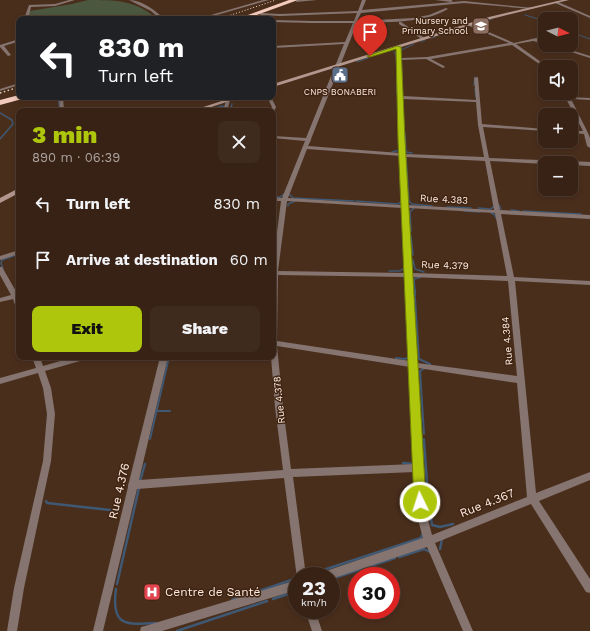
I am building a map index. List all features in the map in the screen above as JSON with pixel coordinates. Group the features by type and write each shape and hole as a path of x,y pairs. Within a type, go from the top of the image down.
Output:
{"highway":[{"path":"255,16 297,0"},
{"path":"249,16 297,0"},
{"path":"0,102 16,97"}],"main road":[{"path":"276,85 468,24 567,0"},
{"path":"202,108 225,100"},
{"path":"0,201 16,192"}],"street":[{"path":"27,16 30,6 55,5 73,0"},
{"path":"131,0 152,10 159,16"},
{"path":"211,16 267,0"},
{"path":"297,0 315,0"},
{"name":"Rue 4.378","path":"276,242 284,200 364,0"},
{"path":"437,0 531,8"},
{"path":"261,14 359,12 464,2"},
{"path":"556,2 590,17"},
{"path":"276,21 311,24 427,17 446,9"},
{"path":"263,16 268,14"},
{"path":"400,23 424,39"},
{"path":"468,24 513,44 538,61"},
{"path":"398,60 428,58 538,39"},
{"path":"534,40 538,41"},
{"path":"9,55 1,46 16,41"},
{"path":"276,47 346,43"},
{"path":"399,47 398,60 402,155 414,365 418,468 422,516 429,541 468,631"},
{"path":"573,52 590,57"},
{"path":"428,58 443,67"},
{"name":"Rue 4.384","path":"476,78 480,125 511,278 532,498 590,588"},
{"path":"0,90 16,85"},
{"path":"400,97 477,101"},
{"path":"578,97 590,99"},
{"path":"569,100 586,133 590,146"},
{"path":"480,125 538,129"},
{"path":"578,132 586,133"},
{"path":"276,136 309,140"},
{"path":"306,147 402,155 538,162"},
{"path":"578,163 590,164"},
{"name":"Rue 4.383","path":"276,199 590,217"},
{"path":"0,258 16,253"},
{"path":"0,269 16,293"},
{"name":"Rue 4.379","path":"276,272 409,274 511,278 590,284"},
{"path":"0,300 16,295"},
{"path":"276,343 521,380"},
{"path":"12,631 19,588 47,461 51,414 47,388 37,360"},
{"path":"0,381 74,360"},
{"name":"Rue 4.376","path":"98,631 163,360"},
{"name":"Rue 4.378","path":"275,360 287,473 300,567"},
{"path":"132,485 287,473 418,468"},
{"name":"Rue 4.367","path":"340,571 429,541 532,498 590,476"},
{"path":"145,631 288,588"},
{"path":"313,619 317,631"}],"green space":[{"path":"88,0 125,2 141,8 153,16 27,16 30,11"}],"waterway":[{"path":"525,15 538,19"},
{"path":"473,25 492,19"},
{"path":"440,35 449,32"},
{"path":"578,35 590,39"},
{"path":"431,38 435,37"},
{"path":"421,42 425,40"},
{"path":"401,50 414,44"},
{"path":"394,52 396,55 397,76"},
{"path":"357,62 368,58"},
{"path":"397,76 397,94"},
{"path":"474,85 475,77"},
{"path":"475,89 476,97"},
{"path":"398,96 398,106"},
{"path":"58,100 60,108"},
{"path":"231,108 232,104"},
{"path":"216,108 222,106 225,107"},
{"path":"398,108 399,115"},
{"path":"0,113 12,120 13,124 0,139"},
{"path":"399,116 399,127"},
{"path":"405,133 406,152 412,153"},
{"path":"392,152 400,150"},
{"path":"398,155 401,157 401,161"},
{"path":"406,156 408,186"},
{"path":"408,188 409,201 412,204 432,206"},
{"path":"276,197 280,197 284,194"},
{"path":"289,194 293,198 354,201"},
{"path":"356,201 398,204 403,200"},
{"path":"288,206 288,204 295,201"},
{"path":"499,205 501,209"},
{"path":"478,208 491,209 494,206"},
{"path":"447,207 471,208"},
{"path":"411,231 410,212 414,208"},
{"path":"511,210 519,211"},
{"path":"464,211 480,212"},
{"path":"523,211 581,214"},
{"path":"491,213 495,215 496,218"},
{"path":"411,235 413,255"},
{"path":"3,269 1,263 2,260 16,255"},
{"path":"413,260 415,269 424,272"},
{"path":"389,271 400,271 406,267"},
{"path":"415,291 414,279 421,277"},
{"path":"415,291 415,296"},
{"path":"415,298 419,359 430,364"},
{"path":"396,358 405,359 410,356"},
{"path":"150,439 168,360"},
{"path":"424,434 420,371 425,368"},
{"path":"157,411 170,411"},
{"path":"424,441 427,482"},
{"path":"403,463 416,464 416,462"},
{"path":"140,481 145,464"},
{"path":"117,584 139,488"},
{"path":"427,488 432,525 440,527 453,524"},
{"path":"46,501 47,503 119,511"},
{"path":"332,567 421,538 423,533"},
{"path":"440,549 442,539"},
{"path":"399,557 424,549 430,552"},
{"path":"340,576 395,558"},
{"path":"245,596 288,581"},
{"path":"116,589 116,610 118,617 122,621 136,624 156,623"},
{"path":"273,599 288,594"},
{"path":"232,600 237,598"},
{"path":"177,631 267,601"}],"railway":[{"path":"228,16 276,0"},
{"path":"0,93 16,88"}],"place":[{"name":"Nursery and Primary School","path":"481,26"},
{"name":"CNPS BONABERI","path":"340,75"},
{"name":"Centre de Santé","path":"152,592"}],"route":[{"path":"370,56 399,47 399,84 420,502"}]}
